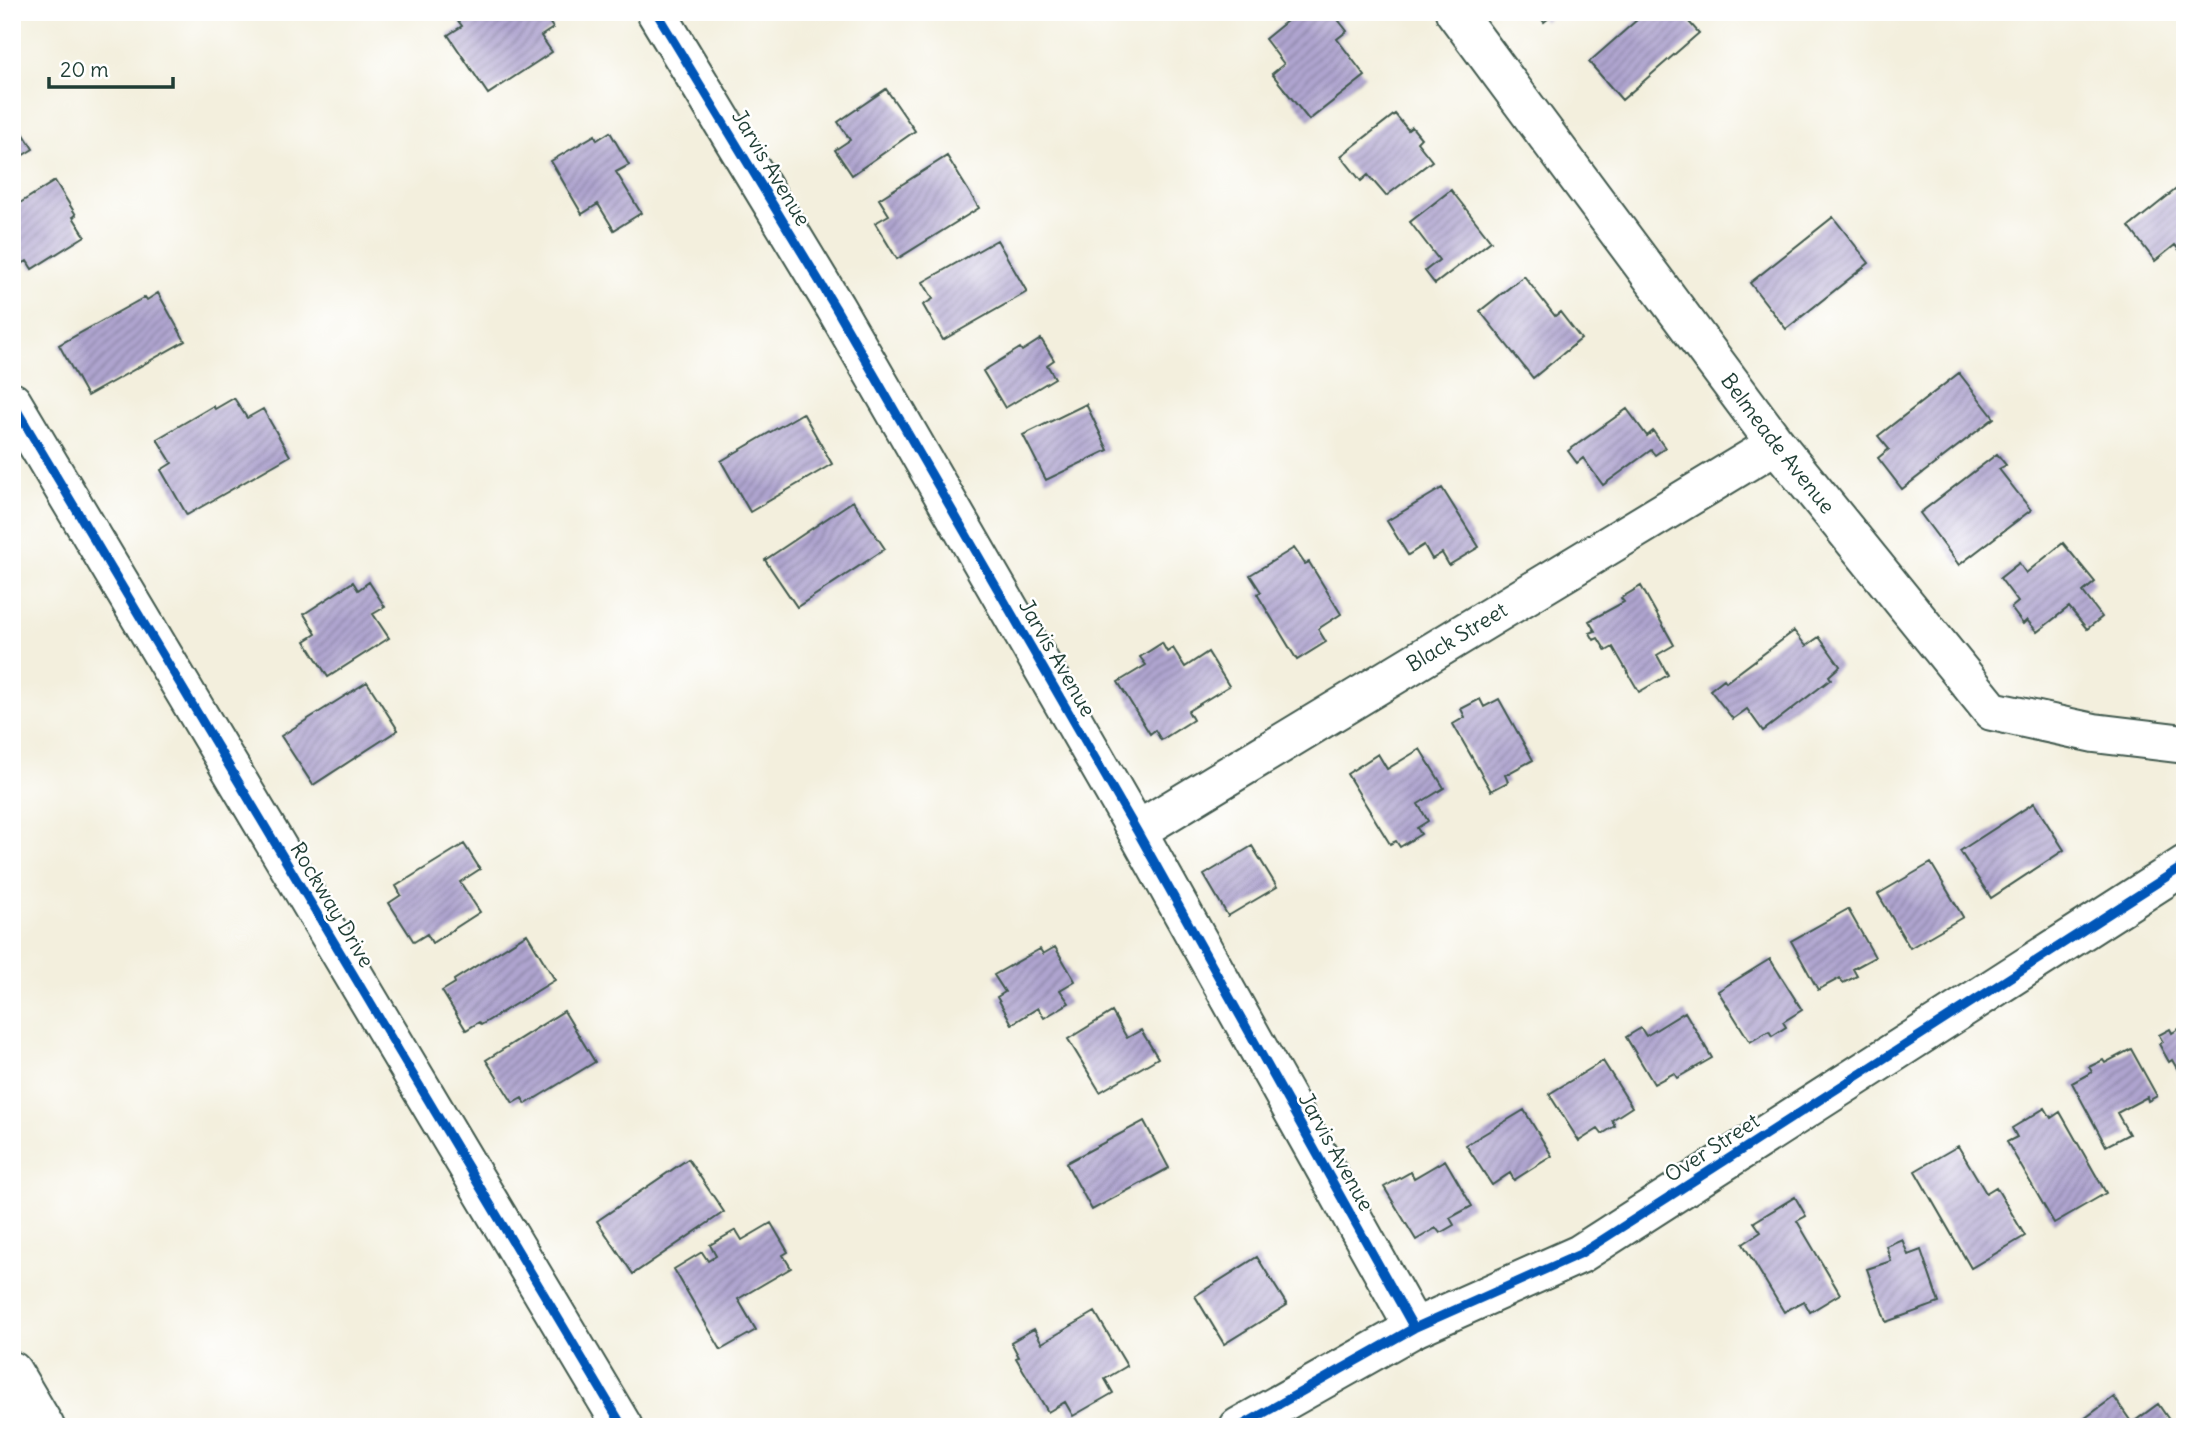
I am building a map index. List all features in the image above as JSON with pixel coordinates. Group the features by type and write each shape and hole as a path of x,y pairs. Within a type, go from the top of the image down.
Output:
{"street":[{"name":"Jarvis Avenue","path":"656,12 842,319 1137,831 1414,1328"},
{"name":"Belmeade Avenue","path":"1455,12 1776,444 1992,711 2094,733 2185,744"},
{"name":"Rockway Drive","path":"12,401 623,1427"},
{"name":"Black Street","path":"1137,831 1776,444"},
{"name":"Over Street","path":"1239,1427 1414,1328 1580,1254 2185,865"},
{"path":"12,1371 45,1427"}],"building":[{"path":"464,12 543,12 553,28 541,36 552,52 488,94 448,35 462,26 456,18"},
{"path":"1298,12 1317,12 1322,18 1332,12 1347,31 1337,39 1365,76 1309,120 1272,74 1284,64 1265,39"},
{"path":"1536,12 1556,12 1544,22"},
{"path":"1646,12 1680,12 1699,33 1622,100 1589,62"},
{"path":"886,89 915,131 852,175 835,150 850,140 838,122"},
{"path":"1395,114 1408,130 1412,127 1421,138 1417,142 1432,161 1386,196 1368,175 1361,181 1341,156"},
{"path":"12,115 33,149 12,162"},
{"path":"610,132 629,165 616,172 641,213 614,230 598,204 582,214 551,161 595,135 597,140"},
{"path":"947,156 979,208 897,259 875,223 889,215 879,199"},
{"path":"55,181 76,215 73,217 85,236 32,269 27,261 18,266 12,256 12,208"},
{"path":"2185,182 2185,257 2175,245 2155,261 2129,227"},
{"path":"1451,190 1491,241 1435,284 1425,271 1439,260 1410,222"},
{"path":"1833,217 1869,263 1786,329 1750,283"},
{"path":"997,240 1027,292 943,340 923,305 933,299 923,282"},
{"path":"1524,276 1555,316 1560,312 1581,339 1533,378 1480,311"},
{"path":"158,293 185,341 87,396 59,345 145,297 147,300"},
{"path":"1041,339 1054,360 1047,365 1055,378 1005,408 983,371 1020,348 1022,351"},
{"path":"1959,373 1994,418 1902,489 1878,458 1889,449 1878,436"},
{"path":"234,398 247,418 263,409 290,456 187,515 161,470 172,463 157,439 213,406 215,409"},
{"path":"1086,404 1108,450 1046,480 1023,435"},
{"path":"1627,409 1647,436 1653,431 1665,448 1655,455 1651,450 1603,485 1583,458 1577,463 1568,451"},
{"path":"803,413 832,464 750,512 721,461"},
{"path":"1997,454 2006,465 1999,469 2031,510 1959,565 1920,513"},
{"path":"1442,488 1479,547 1449,565 1442,553 1432,559 1424,545 1408,555 1387,521"},
{"path":"853,501 885,549 797,607 765,560"},
{"path":"2063,543 2095,582 2083,592 2102,617 2087,629 2069,607 2037,632 2027,620 2023,624 2011,608 2018,602 2000,578 2019,563 2026,573"},
{"path":"1294,548 1305,564 1309,562 1341,614 1318,629 1326,642 1297,660 1257,594 1261,592 1250,575"},
{"path":"353,582 358,590 369,582 385,607 373,614 389,638 328,677 305,641 316,634 304,614"},
{"path":"1641,586 1674,645 1657,655 1668,675 1639,692 1613,647 1606,651 1598,638 1594,640 1590,633 1595,631 1589,621 1624,602 1621,598"},
{"path":"1794,631 1806,646 1819,637 1840,666 1829,676 1831,679 1763,731 1747,709 1733,719 1710,690 1724,679 1726,682"},
{"path":"1162,643 1167,652 1173,648 1185,667 1208,652 1229,686 1188,711 1193,720 1161,740 1155,730 1150,734 1118,682 1146,665 1140,657"},
{"path":"367,682 398,730 313,785 281,736"},
{"path":"1480,699 1484,707 1499,699 1533,760 1505,775 1508,782 1491,791 1453,724 1465,717 1461,709"},
{"path":"1420,749 1444,788 1418,804 1428,821 1417,828 1421,834 1400,847 1396,841 1390,844 1347,774 1378,754 1387,769"},
{"path":"2034,803 2064,850 1991,898 1960,851"},
{"path":"464,844 480,869 460,882 480,912 432,943 427,934 414,942 389,903 401,895 396,886"},
{"path":"1252,846 1277,887 1228,916 1204,875"},
{"path":"1931,863 1963,917 1910,948 1878,894"},
{"path":"1848,909 1875,957 1853,969 1857,976 1843,983 1840,978 1818,990 1791,941"},
{"path":"527,934 555,980 481,1025 479,1022 466,1030 442,991 455,983 454,980"},
{"path":"1055,947 1075,981 1060,990 1069,1003 1044,1018 1038,1008 1012,1024 997,997 1005,992 994,975 1040,949 1043,954"},
{"path":"1770,959 1802,1010 1783,1022 1786,1027 1772,1036 1769,1031 1750,1042 1718,991"},
{"path":"564,1011 595,1062 526,1104 522,1098 513,1103 486,1060"},
{"path":"1112,1012 1127,1038 1141,1030 1158,1058 1100,1092 1068,1039"},
{"path":"1685,1012 1712,1058 1677,1078 1674,1073 1654,1084 1626,1037 1641,1028 1646,1036"},
{"path":"2185,1025 2185,1082 2159,1044 2163,1042 2159,1035 2170,1029 2172,1033"},
{"path":"2131,1049 2157,1096 2148,1101 2147,1097 2117,1113 2129,1134 2106,1146 2072,1083 2092,1072 2089,1067 2103,1060 2105,1063"},
{"path":"1603,1061 1632,1107 1612,1120 1615,1126 1602,1134 1598,1129 1579,1141 1549,1094"},
{"path":"2045,1108 2051,1118 2060,1112 2106,1193 2054,1223 2007,1142 2017,1137 2012,1128"},
{"path":"1524,1110 1552,1156 1514,1180 1510,1173 1492,1185 1466,1145"},
{"path":"1144,1121 1169,1168 1092,1210 1066,1163"},
{"path":"1958,1146 1986,1193 1996,1187 2025,1236 1971,1268 1915,1171"},
{"path":"688,1159 724,1212 633,1274 597,1221"},
{"path":"1445,1160 1472,1206 1450,1218 1454,1225 1440,1233 1436,1228 1416,1240 1384,1187 1411,1172 1414,1178"},
{"path":"1795,1197 1806,1216 1797,1221 1840,1294 1810,1312 1804,1301 1784,1312 1743,1244 1761,1232 1754,1222"},
{"path":"771,1223 788,1252 783,1255 791,1268 738,1299 756,1330 721,1350 674,1269 702,1252 708,1261 716,1256 710,1245 736,1230 742,1240"},
{"path":"1902,1239 1908,1255 1921,1250 1939,1303 1886,1322 1867,1269 1891,1261 1886,1246"},
{"path":"1257,1257 1287,1305 1224,1344 1195,1296"},
{"path":"1095,1312 1127,1366 1105,1379 1113,1393 1073,1416 1065,1402 1048,1412 1016,1358 1019,1357 1011,1342 1034,1329 1042,1343"},
{"path":"2114,1397 2132,1423 2158,1404 2174,1427 2073,1427"}],"cycle path":[{"path":"656,12 835,307 1137,831 1414,1328"},
{"path":"12,402 623,1427"},
{"path":"1239,1427 1414,1328 1580,1254 2185,865"}]}
